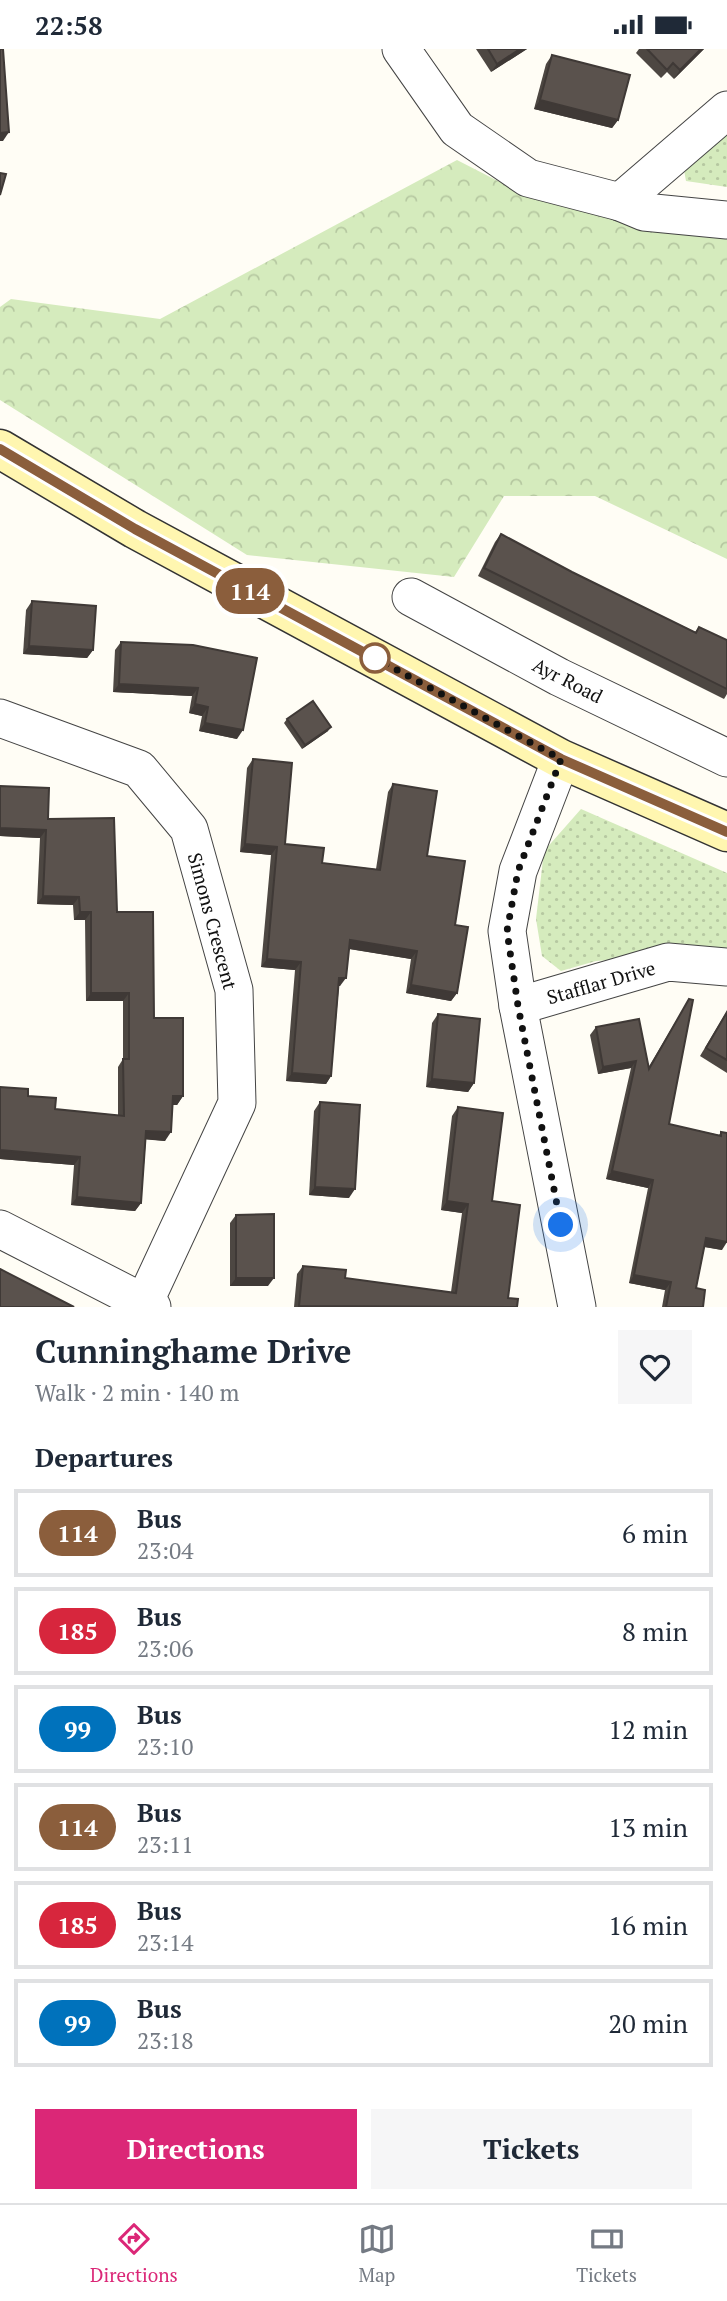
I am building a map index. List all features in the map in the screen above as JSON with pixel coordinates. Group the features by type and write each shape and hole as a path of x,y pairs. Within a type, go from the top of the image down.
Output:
{"main road":[{"path":"0,449 135,529 561,759 727,832"}],"street":[{"path":"401,49 457,129 528,178 620,202 645,212 727,220"},
{"path":"620,202 727,110"},
{"name":"Ayr Road","path":"411,597 559,677 727,758"},
{"name":"Simons Crescent","path":"0,717 139,769 189,829 233,989 237,1103 148,1305"},
{"path":"561,759 518,871 507,931 518,1006 577,1307"},
{"name":"Stafflar Drive","path":"518,1006 668,963 727,967"},
{"path":"0,1229 148,1305"}],"green space":[{"path":"727,124 727,187 686,181 684,170"},
{"path":"457,160 521,193 727,233 727,559 595,496 504,496 454,577 247,555 0,400 0,307 11,299 160,319"},
{"path":"581,809 727,873 727,962 701,953 596,961 561,971 542,956 536,919 544,851"}],"building":[{"path":"0,49 3,49 9,132 0,133"},
{"path":"488,49 520,49 497,64"},
{"path":"647,49 701,49 680,70 673,63 667,70"},
{"path":"552,55 630,75 618,120 540,100"},
{"path":"0,173 6,174 0,195"},
{"path":"501,534 696,633 699,627 727,640 727,689 484,568"},
{"path":"32,601 96,606 93,650 29,646"},
{"path":"121,642 193,645 257,658 243,730 205,723 208,707 195,704 198,688 119,684"},
{"path":"313,701 331,727 305,745 287,719"},
{"path":"253,759 292,763 285,844 324,848 322,863 380,870 393,784 437,791 427,856 465,861 455,925 468,927 457,993 411,985 417,951 350,940 346,978 339,978 331,1076 292,1073 301,962 267,959 277,847 245,844"},
{"path":"0,786 49,788 48,819 114,818 117,912 153,912 154,1018 183,1018 183,1096 173,1096 171,1132 146,1131 141,1203 77,1197 80,1157 0,1150 0,1087 28,1089 28,1096 56,1098 55,1109 124,1116 123,1059 129,1059 129,993 91,993 91,912 80,912 79,897 43,896 46,830 0,828"},
{"path":"689,999 693,1000 669,1124 721,1136 721,1132 727,1133 727,1242 706,1238 696,1288 705,1290 703,1307 666,1307 671,1282 634,1275 653,1180 612,1171 636,1061 603,1067 596,1027 639,1019 649,1069"},
{"path":"727,1012 727,1060 706,1048"},
{"path":"438,1014 480,1019 474,1083 432,1079"},
{"path":"320,1102 360,1105 355,1189 315,1187"},
{"path":"458,1107 503,1113 492,1201 520,1205 508,1298 518,1299 517,1307 299,1306 303,1266 346,1270 345,1278 456,1293 468,1204 447,1201"},
{"path":"274,1214 274,1278 236,1278 236,1215"},
{"path":"0,1269 74,1307 0,1307"}],"bus line":[{"name":"114","path":"0,449 135,529 561,759 727,832"}],"route":[{"path":"375,658 561,759 518,871 507,931 518,1006 561,1225"}]}
